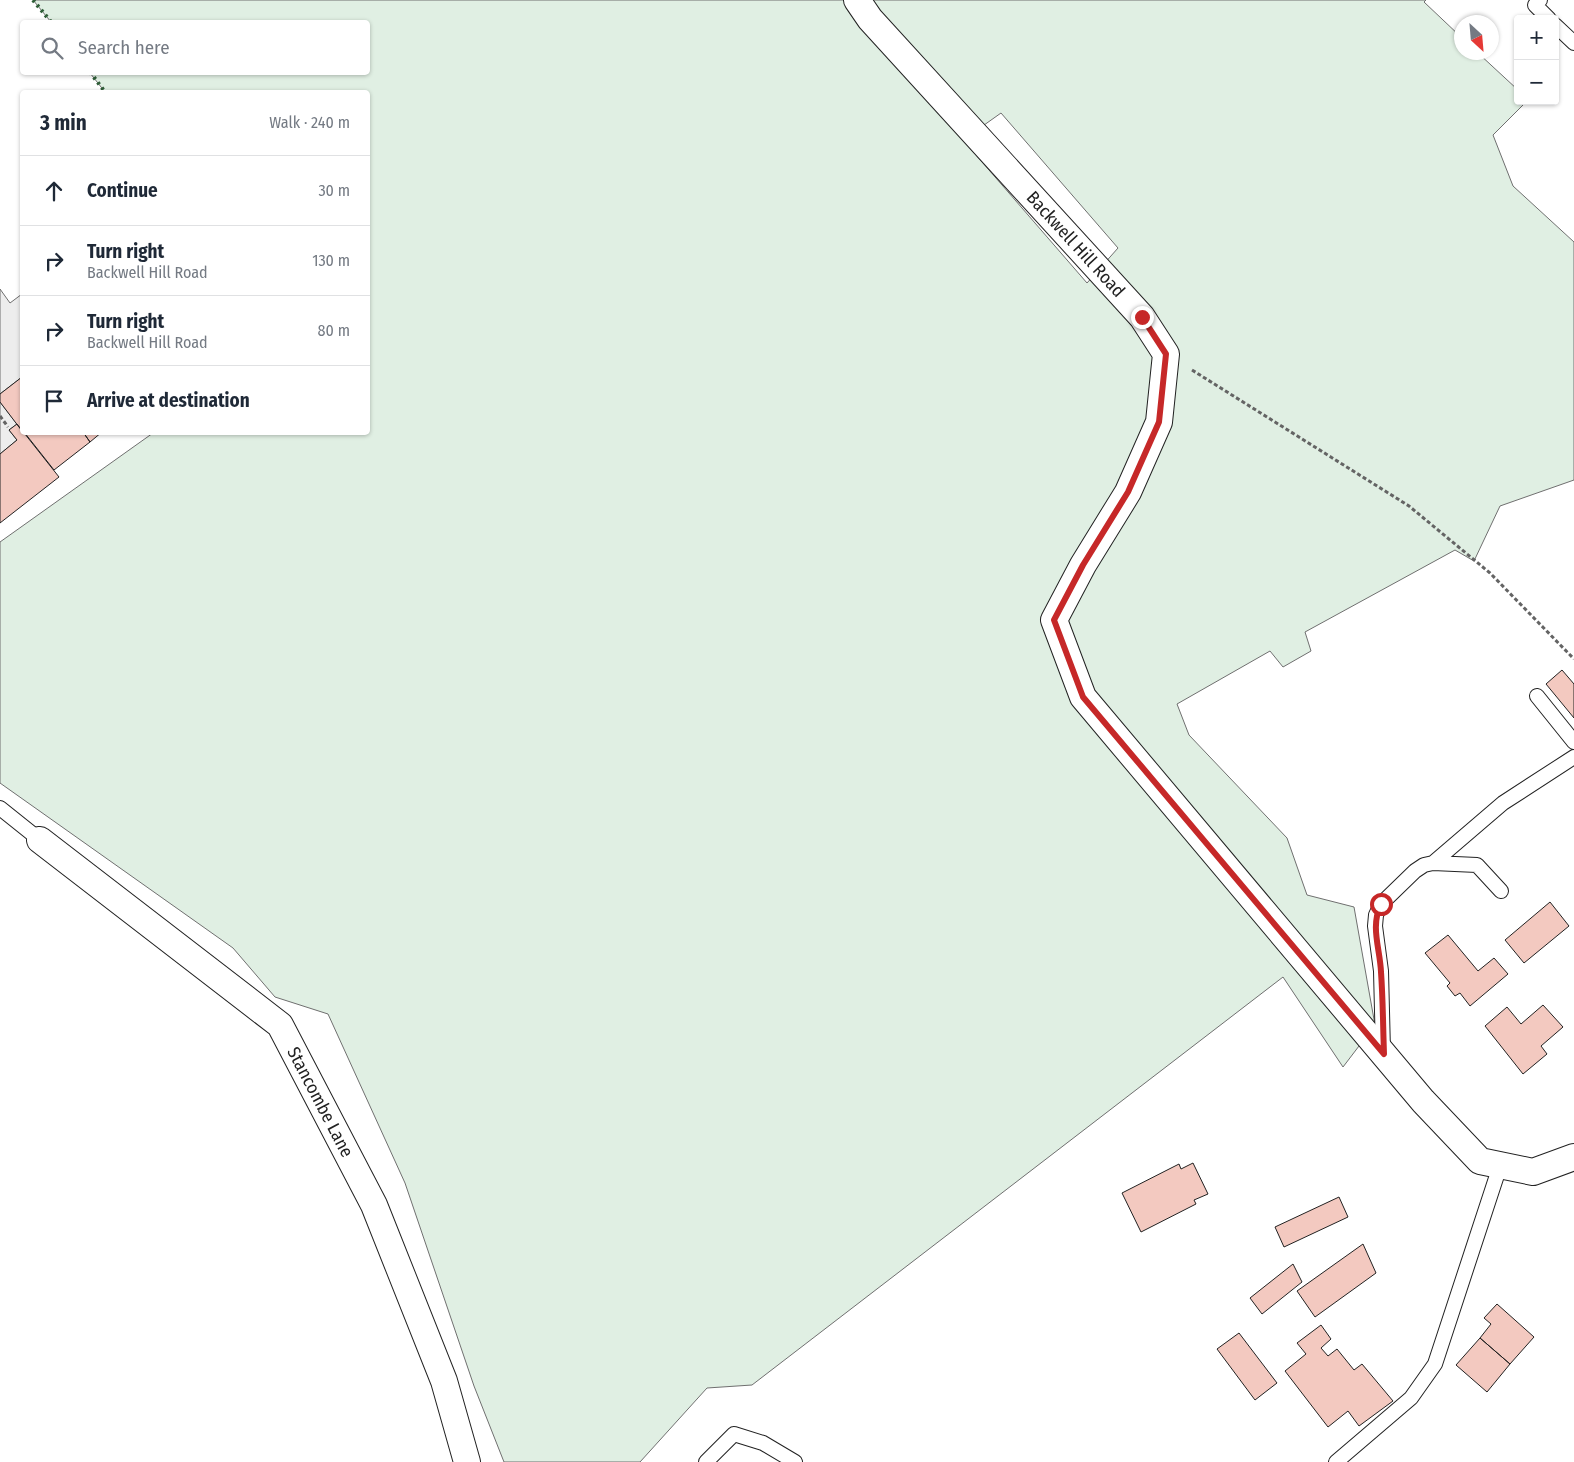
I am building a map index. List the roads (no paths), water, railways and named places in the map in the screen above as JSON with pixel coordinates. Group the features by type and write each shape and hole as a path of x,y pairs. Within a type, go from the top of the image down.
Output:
{"street":[{"name":"Backwell Hill Road","path":"857,0 870,19 1142,317 1166,354 1159,422 1128,492 1083,565 1054,620 1083,697 1384,1054"},
{"name":"Stancombe Lane","path":"40,840 280,1025 374,1205 444,1381 467,1462"},
{"path":"1384,1054 1423,1101 1480,1161 1533,1172 1574,1157"}],"lane":[{"path":"1540,0 1535,5 1545,15"},
{"path":"1559,29 1574,44"},
{"path":"1537,696 1574,742"},
{"path":"1433,863 1503,803 1574,757"},
{"path":"0,808 40,840"},
{"path":"1384,1054 1381,971 1375,926 1376,915 1381,904 1414,871 1424,865 1433,863 1477,865 1501,891"},
{"path":"1336,1462 1412,1398 1435,1364 1500,1166"},
{"path":"706,1462 734,1434 764,1443 795,1462"}]}
